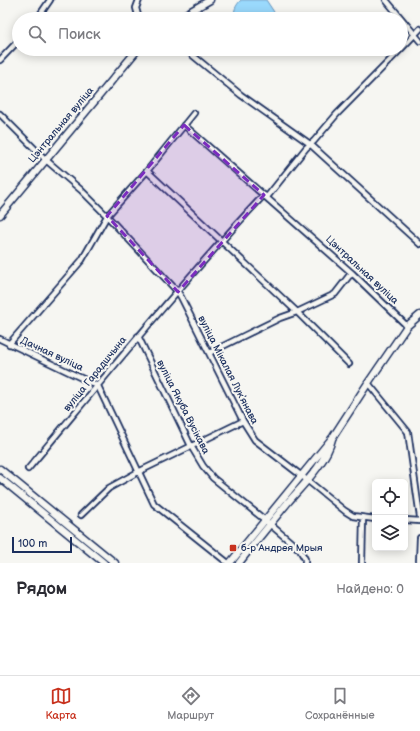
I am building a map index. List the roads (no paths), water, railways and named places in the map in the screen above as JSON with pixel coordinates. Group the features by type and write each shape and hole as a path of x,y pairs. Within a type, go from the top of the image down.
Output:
{"main road":[{"path":"189,12 210,0"},
{"name":"Цэнтральная вуліца","path":"0,215 132,56"},
{"path":"238,563 268,522 304,478 326,455 331,446 333,436 368,383 407,326 420,315"},
{"path":"0,469 115,563"},
{"path":"0,478 104,563"},
{"path":"229,563 268,522"}],"street":[{"path":"42,12 50,0"},
{"path":"137,12 139,0"},
{"path":"386,0 396,12"},
{"path":"408,28 420,41"},
{"path":"408,41 420,29"},
{"path":"0,60 12,47"},
{"path":"194,56 241,95 310,144 420,244"},
{"path":"178,292 222,241 265,196 306,148 394,56"},
{"path":"9,344 82,260 107,216 194,113"},
{"name":"вуліца Мікалая Лукʼянава","path":"0,114 46,160 81,190 178,292 243,421 255,440 345,511 353,516 372,519"},
{"name":"Цэнтральная вуліца","path":"184,125 353,274 407,326"},
{"path":"147,170 297,312 349,364"},
{"path":"209,353 280,318 297,312 335,294 349,276 353,274"},
{"name":"вуліца Гарадшчына","path":"28,469 138,336 178,292"},
{"name":"вуліца Якуба Вусікава","path":"138,336 191,446 203,466 213,478 300,550 305,559 305,563"},
{"name":"Дачная вуліца","path":"1,341 98,386"},
{"path":"368,383 408,432 420,517"},
{"path":"98,386 154,504 229,563"},
{"path":"81,515 109,488 138,472 243,421"},
{"path":"362,563 363,518"},
{"path":"408,520 420,520"},
{"path":"419,563 420,538"}],"water":[{"path":"241,0 266,0 274,12 234,12"}],"place":[{"name":"б-р Андрея Мрыя","path":"233,548"}]}
